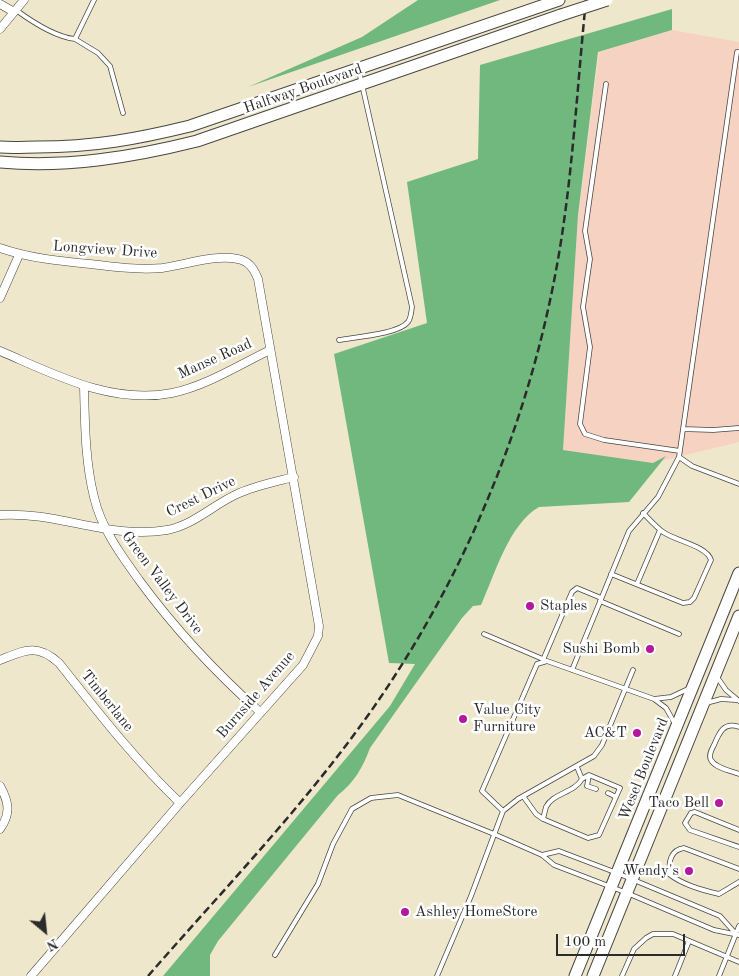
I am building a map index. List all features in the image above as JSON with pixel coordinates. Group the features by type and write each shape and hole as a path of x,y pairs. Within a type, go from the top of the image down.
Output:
{"main road":[{"name":"Halfway Boulevard","path":"0,147 61,147 108,144 148,137 190,126 559,0"},
{"name":"Halfway Boulevard","path":"0,162 64,163 113,159 197,141 607,0"},
{"name":"Wesel Boulevard","path":"575,976 739,573"},
{"name":"Wesel Boulevard","path":"594,976 739,616"}],"street":[{"path":"0,28 24,0"},
{"path":"0,4 15,11"},
{"name":"Longview Drive","path":"0,248 19,255 56,261 145,269 224,258 238,259"},
{"path":"0,298 19,255"},
{"name":"Burnside Avenue","path":"31,976 303,664 318,636 318,612 258,279 247,262 238,259"},
{"name":"Manse Road","path":"0,351 84,387 122,394 149,395 172,392 210,379 270,350"},
{"name":"Green Valley Drive","path":"84,387 89,474 94,498 105,528 121,556 177,629 230,686 260,712"},
{"name":"Crest Drive","path":"0,515 23,515 131,531 168,530 183,526 236,494 294,477"},
{"name":"Timberlane","path":"0,660 23,651 31,650 40,650 49,654 59,663 132,755 180,803"},
{"path":"0,786 9,806 7,816 0,829"}],"lane":[{"path":"75,39 94,0"},
{"path":"15,11 31,21 68,38 75,39 98,53 110,66 123,113"},
{"path":"572,670 629,531 658,497 679,457 737,52 739,52"},
{"path":"339,340 398,330 408,323 412,307 363,84 358,69"},
{"path":"606,84 586,231 590,259 583,307 590,347 580,424 585,434 604,440 680,451"},
{"path":"684,429 713,430 739,428"},
{"path":"679,457 692,466 739,484"},
{"path":"611,574 683,603 690,602 694,598 711,560 710,555 705,550 671,537 660,530 643,513"},
{"path":"637,584 660,530"},
{"path":"503,810 482,791 534,670 537,664 545,660 572,592 577,588 679,634"},
{"path":"484,634 545,660 654,699 666,708 677,728"},
{"path":"437,976 503,810 522,796 594,756 599,750 632,670"},
{"path":"715,674 726,690 738,700"},
{"path":"654,699 671,697 692,687"},
{"path":"704,704 721,699 738,700"},
{"path":"739,727 733,724 725,726 720,731 710,755 715,765 739,774"},
{"path":"577,767 582,779"},
{"path":"522,796 536,814 543,819 588,838 599,835 620,788 589,776 551,801 546,807 543,819"},
{"path":"589,776 587,786 596,789"},
{"path":"608,794 616,797"},
{"path":"275,955 318,884 333,844 352,810 372,798 398,795 542,855 554,865 627,893 714,930 737,935"},
{"path":"739,830 695,812 688,816 685,823 690,830 739,847"},
{"path":"739,869 684,848 677,849 672,854 669,864 669,874 676,880 705,891 719,894 739,882"},
{"path":"542,855 559,851 633,879 720,916 737,935"},
{"path":"720,976 739,926"},
{"path":"622,976 634,949 653,934 673,934 739,962"},
{"path":"675,976 689,940"}],"shaded area":[{"path":"672,30 739,42 739,442 653,463 563,450 578,215 599,52"}],"green space":[{"path":"418,0 500,0 248,87 362,37"},
{"path":"672,9 672,30 598,52 578,215 563,450 653,463 666,456 629,502 539,507 528,515 511,537 481,605 473,606 462,618 370,748 353,780 338,795 218,941 210,955 210,976 163,976 390,706 415,664 389,663 334,354 427,323 407,182 478,159 480,65"}],"railway":[{"path":"148,976 290,815 369,714 431,616 458,565 482,512 504,458 523,403 552,291 569,182 586,0"}],"place":[{"name":"Staples","path":"530,606"},
{"name":"Sushi Bomb","path":"650,649"},
{"name":"Value City Furniture","path":"463,719"},
{"name":"AC&T","path":"637,733"},
{"name":"Taco Bell","path":"719,803"},
{"name":"Wendy's","path":"689,871"},
{"name":"Ashley HomeStore","path":"405,912"}]}
